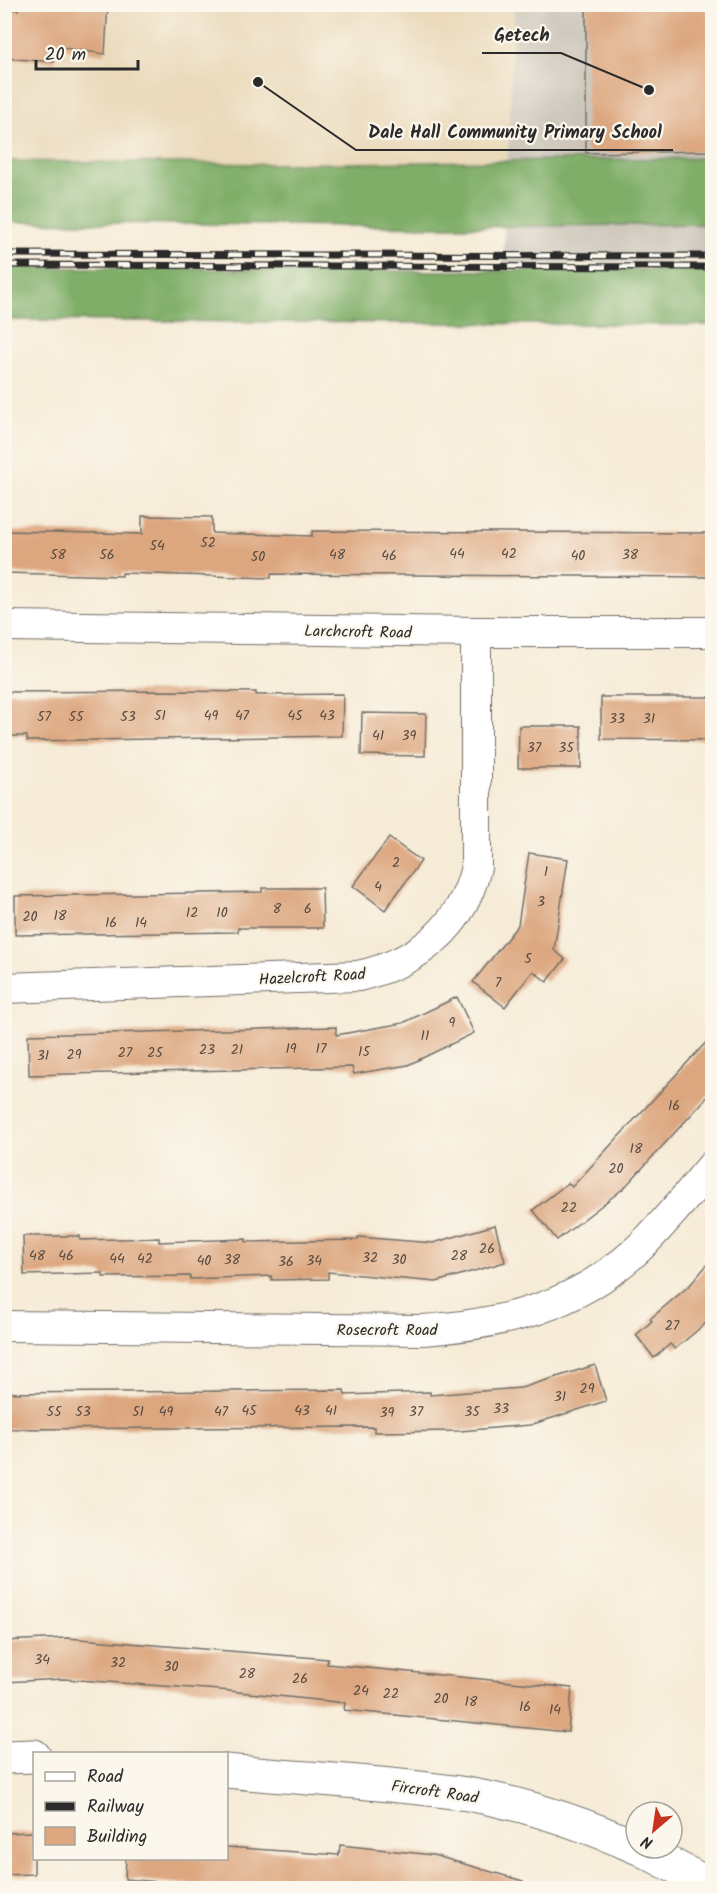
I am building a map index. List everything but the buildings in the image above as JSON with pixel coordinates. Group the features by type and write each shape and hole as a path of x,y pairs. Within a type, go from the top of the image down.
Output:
{"street":[{"name":"Larchcroft Road","path":"4,626 476,632 712,632"},
{"name":"Hazelcroft Road","path":"4,988 358,976 382,971 431,944 465,901 476,867 476,632"},
{"name":"Rosecroft Road","path":"4,1326 423,1330 486,1324 561,1301 603,1278 640,1247 712,1166"},
{"path":"4,1757 33,1756"},
{"name":"Fircroft Road","path":"228,1771 390,1784 468,1795 559,1817 624,1842"},
{"name":"Fircroft Road","path":"662,1860 712,1886"}],"shaded area":[{"path":"4,5 514,5 507,159 5,178"},
{"path":"514,5 712,5 712,259 503,267"}],"green space":[{"path":"712,158 712,224 453,227 5,222 5,161 273,164"},
{"path":"5,267 406,271 712,269 712,325 5,320"}],"railway":[{"path":"4,254 712,256"},
{"path":"4,265 712,267"}],"place":[{"name":"Dale Hall Community Primary School","path":"258,82"},
{"name":"Getech","path":"649,90"}]}
